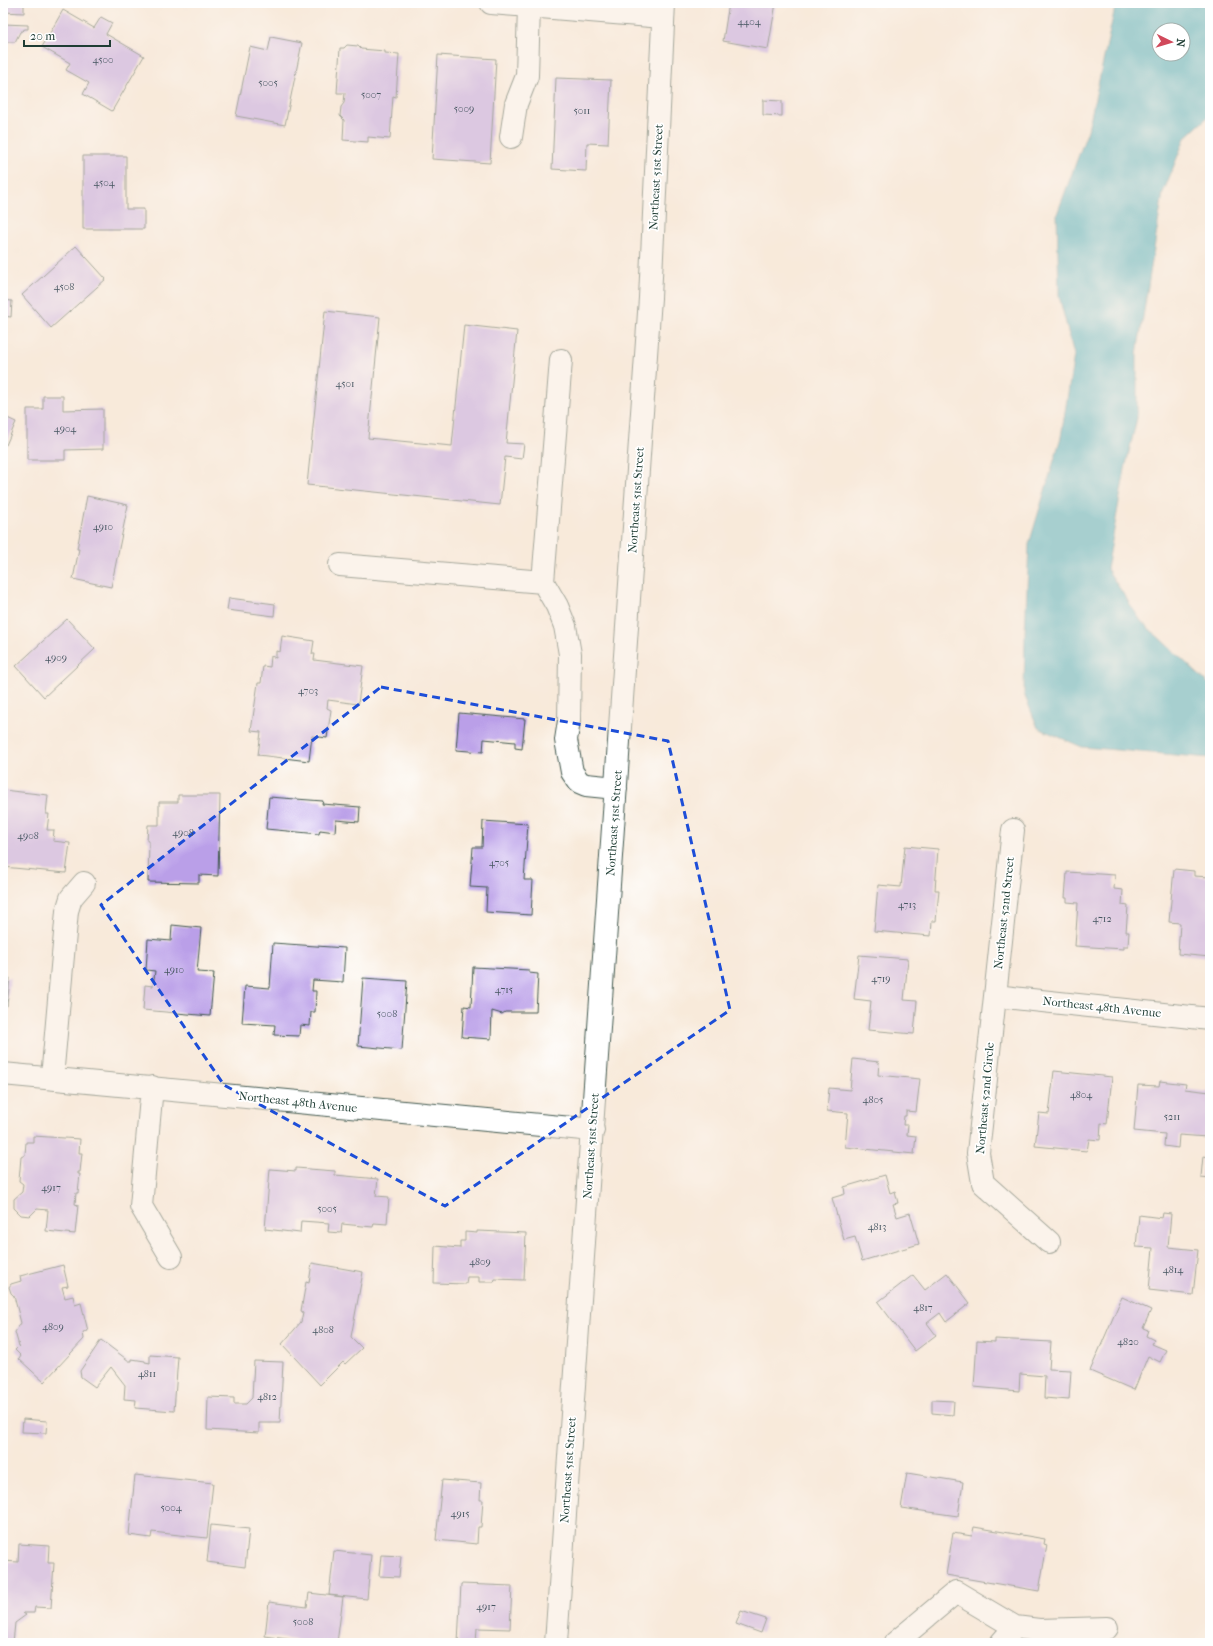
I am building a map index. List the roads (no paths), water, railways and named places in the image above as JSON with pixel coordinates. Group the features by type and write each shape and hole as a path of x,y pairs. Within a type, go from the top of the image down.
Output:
{"street":[{"path":"491,3 529,6 664,10"},
{"path":"511,137 516,104 526,76 529,6"},
{"name":"Northeast 51st Street","path":"556,1643 650,298 664,10"},
{"path":"561,360 543,582 557,606 565,626 570,654 569,721 566,740 572,772 579,782 586,785 616,788"},
{"path":"340,565 543,582"},
{"name":"Northeast 52nd Street","path":"995,996 1013,830"},
{"path":"52,1078 67,910 71,898 84,883"},
{"name":"Northeast 48th Avenue","path":"995,996 1210,1019"},
{"name":"Northeast 52nd Circle","path":"995,996 978,1153 982,1183 1049,1242"},
{"name":"Northeast 48th Avenue","path":"3,1074 593,1130"},
{"path":"152,1088 141,1206 170,1257"},
{"path":"895,1643 956,1592 1015,1627 1039,1630 1107,1628"},
{"path":"1001,1643 1015,1627"}],"water":[{"path":"1116,3 1210,3 1210,115 1185,138 1163,193 1137,354 1137,418 1125,469 1107,569 1141,621 1210,685 1210,758 1082,747 1038,728 1024,694 1029,544 1061,437 1074,355 1059,296 1057,214 1088,130"}]}
